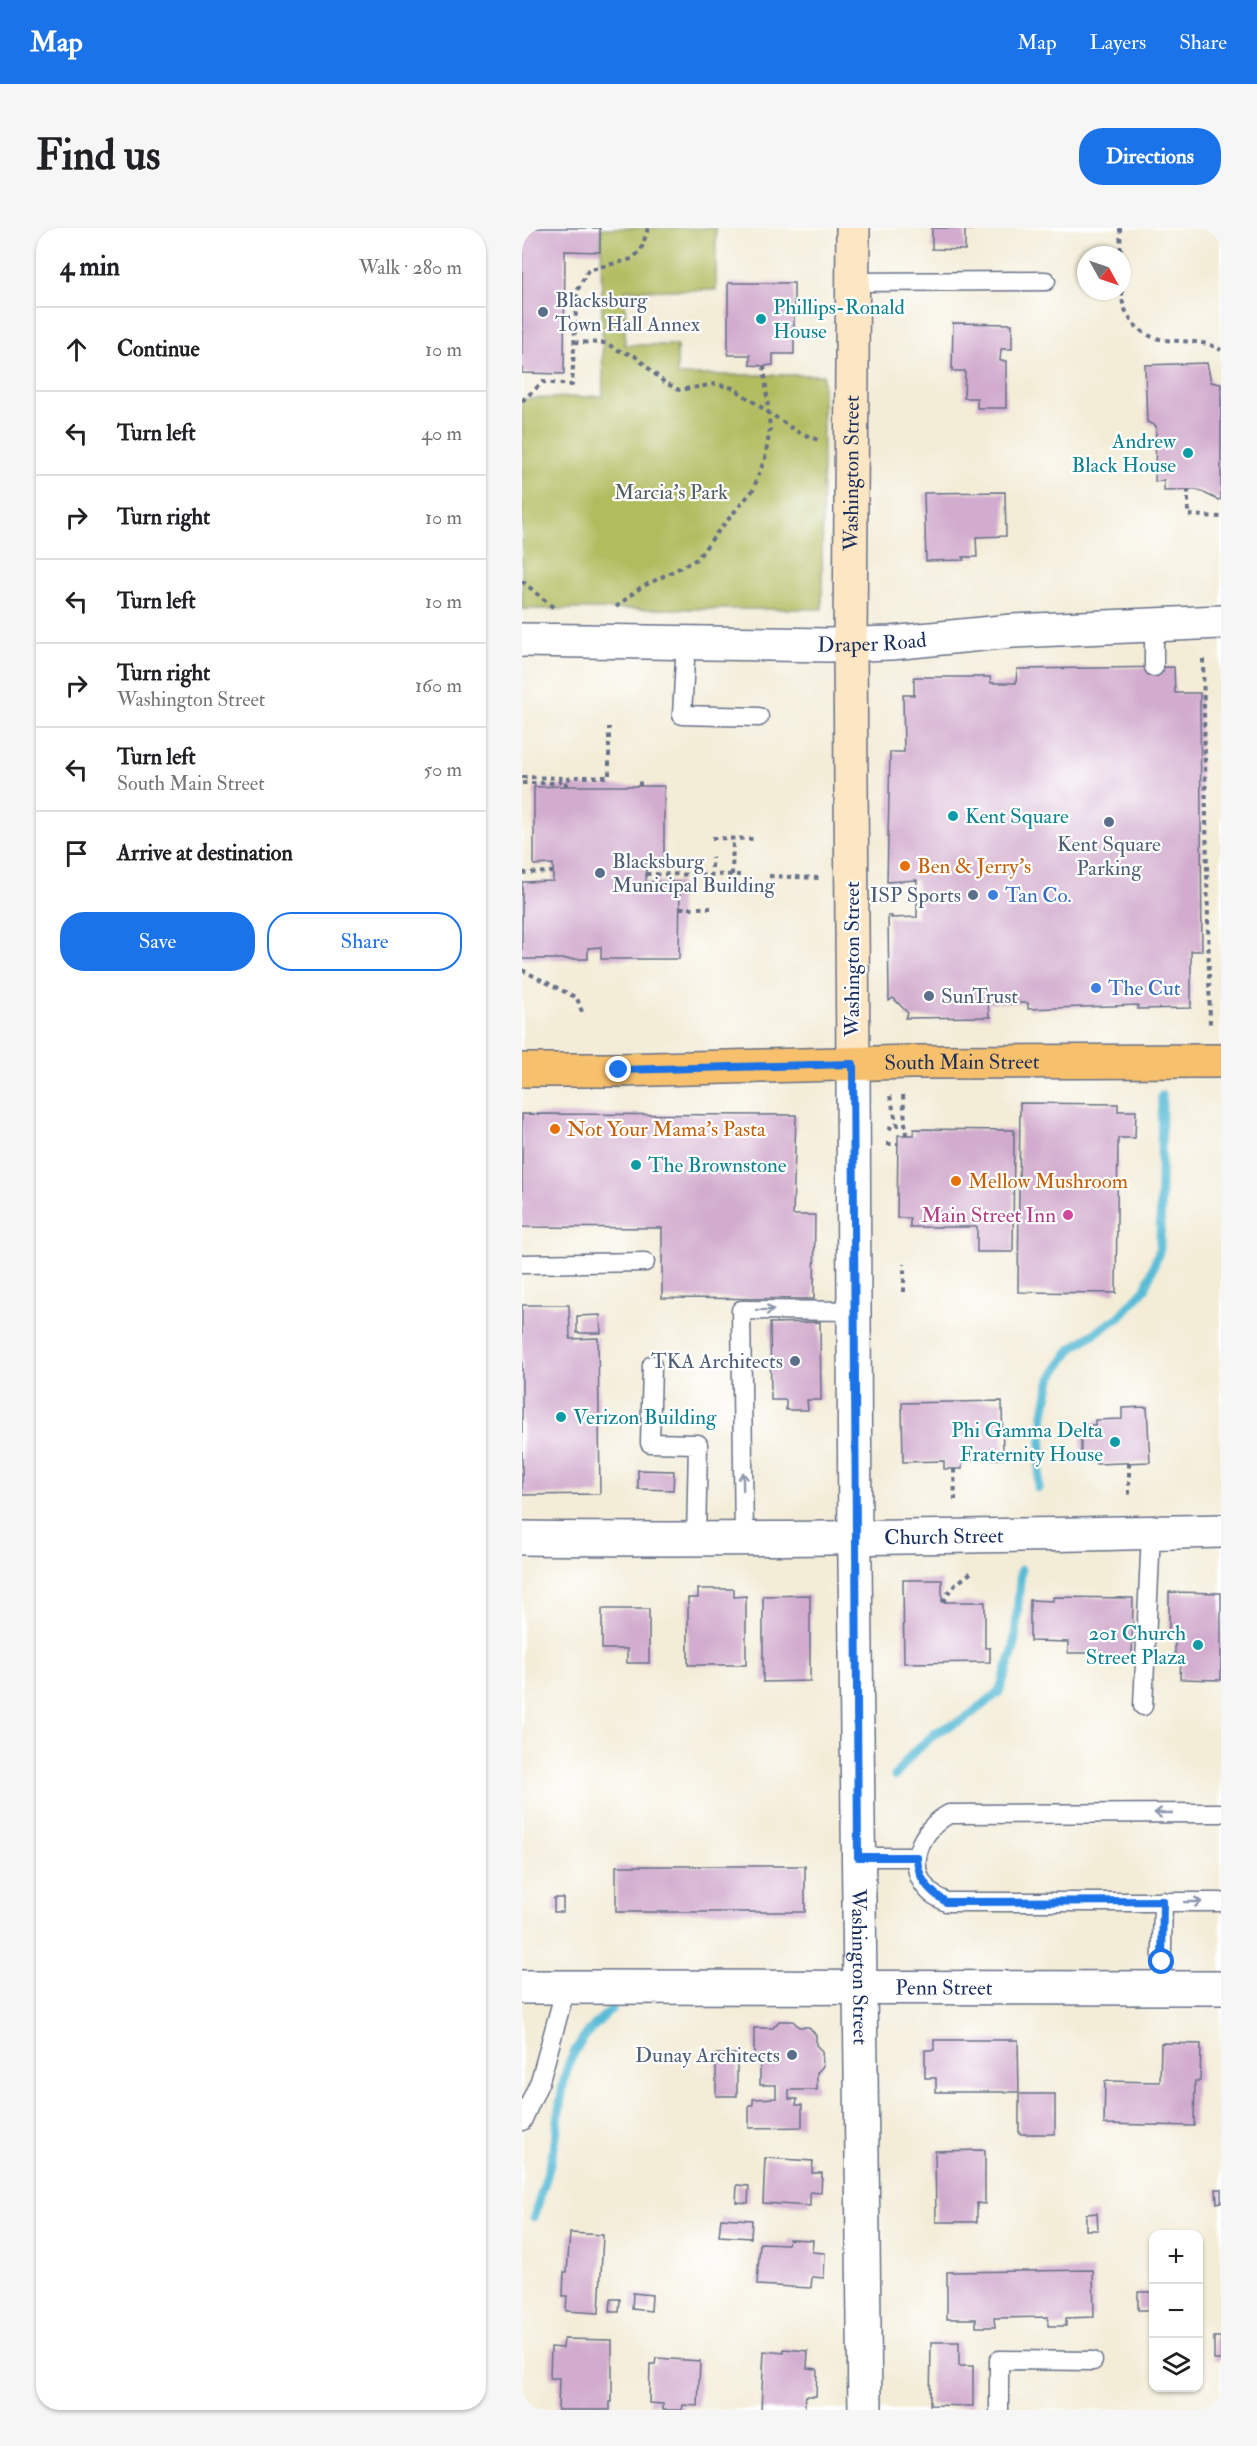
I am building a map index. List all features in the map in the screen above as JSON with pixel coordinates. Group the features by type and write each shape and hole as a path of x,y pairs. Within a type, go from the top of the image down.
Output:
{"main road":[{"name":"Washington Street","path":"853,1064 850,644 854,228"},
{"name":"South Main Street","path":"522,1070 619,1070 912,1062 1221,1061"}],"street":[{"name":"Draper Road","path":"522,640 891,643 1012,631 1221,621"},
{"name":"Washington Street","path":"853,1064 859,1989 865,2410"},
{"name":"Church Street","path":"522,1538 855,1539 1221,1532"},
{"name":"Penn Street","path":"522,1987 1221,1988"}],"lane":[{"path":"853,282 1046,281"},
{"path":"1154,625 1154,667"},
{"path":"686,641 682,715 759,717"},
{"path":"522,1264 645,1262"},
{"path":"744,1539 741,1310 855,1311"},
{"path":"652,1365 650,1443 698,1444 696,1540"},
{"path":"1143,1706 1151,1533"},
{"path":"1221,1813 949,1814 937,1820 926,1831 917,1857 922,1880 929,1891 946,1902 1221,1902"},
{"path":"858,1857 917,1857"},
{"path":"1161,1988 1163,1901"},
{"path":"522,2121 540,2081 566,1987"},
{"path":"999,2410 999,2360 1093,2361"}],"path":[{"path":"522,401 543,382 572,385 577,291 588,270 632,259 641,250 648,228"},
{"path":"1120,228 1121,246"},
{"path":"1122,300 1122,304 1136,327 1156,340 1211,344 1221,350"},
{"path":"574,342 607,344 635,356 664,382 680,390 716,384 733,388 796,431 829,444"},
{"path":"608,614 640,588 698,559 715,534 753,490 765,458 770,429 764,366"},
{"path":"1188,489 1188,515 1221,517"},
{"path":"522,581 560,613"},
{"path":"1203,658 1210,1027"},
{"path":"522,783 556,783 574,777 609,777 609,727"},
{"path":"522,777 566,778 566,786"},
{"path":"640,777 640,786"},
{"path":"712,838 757,839"},
{"path":"732,875 733,839"},
{"path":"712,857 712,868"},
{"path":"522,873 554,872"},
{"path":"646,874 740,875"},
{"path":"769,876 823,878"},
{"path":"711,883 711,892"},
{"path":"680,908 711,908"},
{"path":"522,970 577,998 584,1016"},
{"path":"903,1094 906,1135"},
{"path":"890,1096 897,1125"},
{"path":"889,1144 889,1127 906,1125"},
{"path":"904,1264 904,1292"},
{"path":"1129,1463 1129,1498"},
{"path":"954,1469 955,1500"},
{"path":"944,1602 950,1590 977,1567"}],"green space":[{"name":"Marcia's Park","path":"601,228 716,228 716,290 625,290 625,345 677,345 677,375 823,375 822,609 522,609 522,399 603,396"}],"building":[{"name":"Blacksburg Town Hall Annex","path":"522,228 600,228 600,252 565,251 564,374 522,373"},
{"path":"932,228 972,228 972,230 965,230 965,250 932,249"},
{"name":"Phillips-Ronald House","path":"728,283 794,283 794,354 773,354 773,365 764,366 750,365 750,355 728,355"},
{"path":"953,323 1012,324 1012,349 1001,349 1000,361 1006,361 1006,408 977,408 977,398 964,398 965,371 952,371"},
{"name":"Andrew Black House","path":"1207,363 1211,382 1221,384 1221,499 1218,500 1198,490 1164,491 1164,480 1155,482 1156,426 1147,422 1145,365"},
{"path":"1005,492 1006,536 976,537 977,557 963,557 964,560 926,561 924,493"},
{"path":"1174,667 1175,693 1200,693 1202,951 1191,951 1191,1008 1138,1009 1138,1005 1028,1009 1028,1003 988,1003 991,1017 905,1018 908,1013 893,998 889,1001 888,916 892,916 891,918 917,917 917,880 887,882 890,752 904,752 903,695 914,695 914,677 990,677 991,683 1016,683 1017,669"},
{"name":"Blacksburg Municipal Building","path":"664,786 664,864 646,864 646,882 680,882 679,959 601,959 601,947 588,948 588,959 522,959 522,882 553,881 553,864 534,865 534,787"},
{"name":"Main Street Inn","path":"1020,1103 1118,1104 1118,1111 1136,1111 1135,1138 1118,1138 1116,1293 1018,1292"},
{"name":"The Brownstone","path":"522,1114 796,1115 793,1215 815,1215 814,1299 662,1298 662,1228 522,1227"},
{"name":"Mellow Mushroom","path":"914,1129 1014,1130 1013,1252 977,1252 977,1227 910,1227 910,1218 897,1218 898,1135 914,1135"},
{"name":"Verizon Building","path":"522,1305 569,1305 570,1339 598,1338 600,1494 522,1495"},
{"path":"600,1315 601,1333 577,1333 577,1316"},
{"name":"TKA Architects","path":"820,1322 821,1400 807,1400 808,1410 786,1410 786,1400 771,1400 770,1323"},
{"path":"1002,1401 1003,1459 962,1460 962,1469 944,1469 944,1461 903,1462 902,1403"},
{"name":"Phi Gamma Delta Fraternity House","path":"1147,1407 1150,1462 1096,1464 1096,1458 1081,1459 1081,1425 1095,1425 1095,1420 1122,1419 1122,1408"},
{"path":"638,1470 674,1471 673,1490 638,1489"},
{"path":"903,1580 942,1580 942,1602 985,1602 985,1648 990,1648 990,1662 904,1663"},
{"path":"698,1589 734,1589 734,1597 746,1596 746,1665 688,1665 688,1598 698,1598"},
{"name":"201 Church Street Plaza","path":"1169,1592 1221,1593 1221,1680 1180,1679 1181,1657 1175,1657 1175,1633 1169,1633"},
{"path":"810,1595 810,1681 763,1682 763,1596"},
{"path":"1053,1597 1133,1598 1132,1660 1098,1659 1098,1653 1068,1653 1068,1642 1030,1641 1030,1600 1053,1601"},
{"path":"602,1609 649,1609 649,1663 627,1663 627,1649 602,1649"},
{"path":"616,1866 805,1866 805,1912 616,1912"},
{"path":"554,1898 563,1898 563,1912 554,1912"},
{"path":"779,2021 793,2021 799,2027 809,2027 816,2035 816,2045 822,2051 823,2066 817,2073 817,2090 789,2090 789,2099 797,2099 796,2105 802,2105 802,2127 749,2128 749,2105 753,2105 753,2099 776,2098 776,2085 760,2085 760,2056 754,2056 754,2028 773,2028"},
{"path":"934,2040 1018,2040 1019,2092 936,2092 936,2078 925,2078 925,2050 934,2050"},
{"path":"1161,2043 1201,2044 1200,2081 1195,2081 1194,2126 1104,2124 1105,2081 1160,2082"},
{"path":"716,2054 737,2054 737,2096 716,2096"},
{"path":"1019,2094 1055,2094 1055,2134 1019,2134"},
{"path":"985,2150 985,2204 977,2203 977,2222 936,2222 935,2151"},
{"path":"765,2158 813,2161 812,2173 822,2173 821,2193 810,2192 810,2206 763,2203"},
{"path":"737,2185 749,2186 748,2203 736,2202"},
{"path":"1216,2189 1221,2189 1221,2202 1217,2203"},
{"path":"1097,2213 1098,2230 1086,2230 1086,2214"},
{"path":"721,2218 752,2220 751,2238 719,2236"},
{"path":"570,2233 603,2235 599,2313 566,2311 567,2296 563,2296 564,2272 567,2272"},
{"path":"789,2239 813,2240 812,2252 825,2253 824,2278 812,2277 811,2288 757,2285 760,2243 788,2244"},
{"path":"1093,2270 1094,2317 1066,2318 1066,2326 1048,2326 1048,2317 994,2318 995,2327 976,2327 976,2319 947,2319 947,2272"},
{"path":"1138,2292 1149,2292 1149,2310 1138,2310"},
{"path":"633,2293 652,2295 651,2311 632,2309"},
{"path":"611,2299 620,2299 619,2312 610,2312"},
{"path":"1214,2337 1221,2337 1221,2360 1214,2360"},
{"path":"564,2339 612,2340 610,2410 558,2410 559,2378 550,2378 551,2347 563,2348"},
{"path":"931,2342 959,2342 959,2366 973,2366 973,2406 930,2405"},
{"path":"784,2349 808,2351 807,2368 817,2369 816,2396 805,2396 805,2410 761,2410 764,2351 784,2353"},
{"path":"656,2358 700,2361 698,2406 683,2405 682,2410 663,2410 663,2404 649,2403 650,2364 655,2364"}],"waterway":[{"path":"1038,1488 1044,1413 1051,1379 1071,1349 1119,1317 1145,1289 1160,1249 1162,1096"},
{"path":"895,1776 913,1753 938,1731 963,1720 999,1692 1014,1648 1021,1570"},
{"path":"534,2217 552,2157 568,2066 583,2038 612,2009"}],"place":[{"name":"Blacksburg Town Hall Annex","path":"543,312"},
{"name":"Phillips-Ronald House","path":"761,319"},
{"name":"Andrew Black House","path":"1188,453"},
{"name":"Kent Square","path":"953,816"},
{"name":"Kent Square Parking","path":"1109,822"},
{"name":"Ben & Jerry's","path":"905,866"},
{"name":"Blacksburg Municipal Building","path":"600,873"},
{"name":"ISP Sports","path":"973,895"},
{"name":"Tan Co.","path":"993,895"},
{"name":"The Cut","path":"1096,988"},
{"name":"SunTrust","path":"929,996"},
{"name":"Not Your Mama's Pasta","path":"555,1129"},
{"name":"The Brownstone","path":"636,1165"},
{"name":"Mellow Mushroom","path":"956,1181"},
{"name":"Main Street Inn","path":"1068,1215"},
{"name":"TKA Architects","path":"795,1361"},
{"name":"Verizon Building","path":"561,1417"},
{"name":"Phi Gamma Delta Fraternity House","path":"1115,1442"},
{"name":"201 Church Street Plaza","path":"1198,1645"},
{"name":"Dunay Architects","path":"792,2055"}],"route":[{"path":"619,1070 853,1064 858,1857 917,1857 922,1880 929,1891 946,1902 1163,1901 1162,1962"}]}
